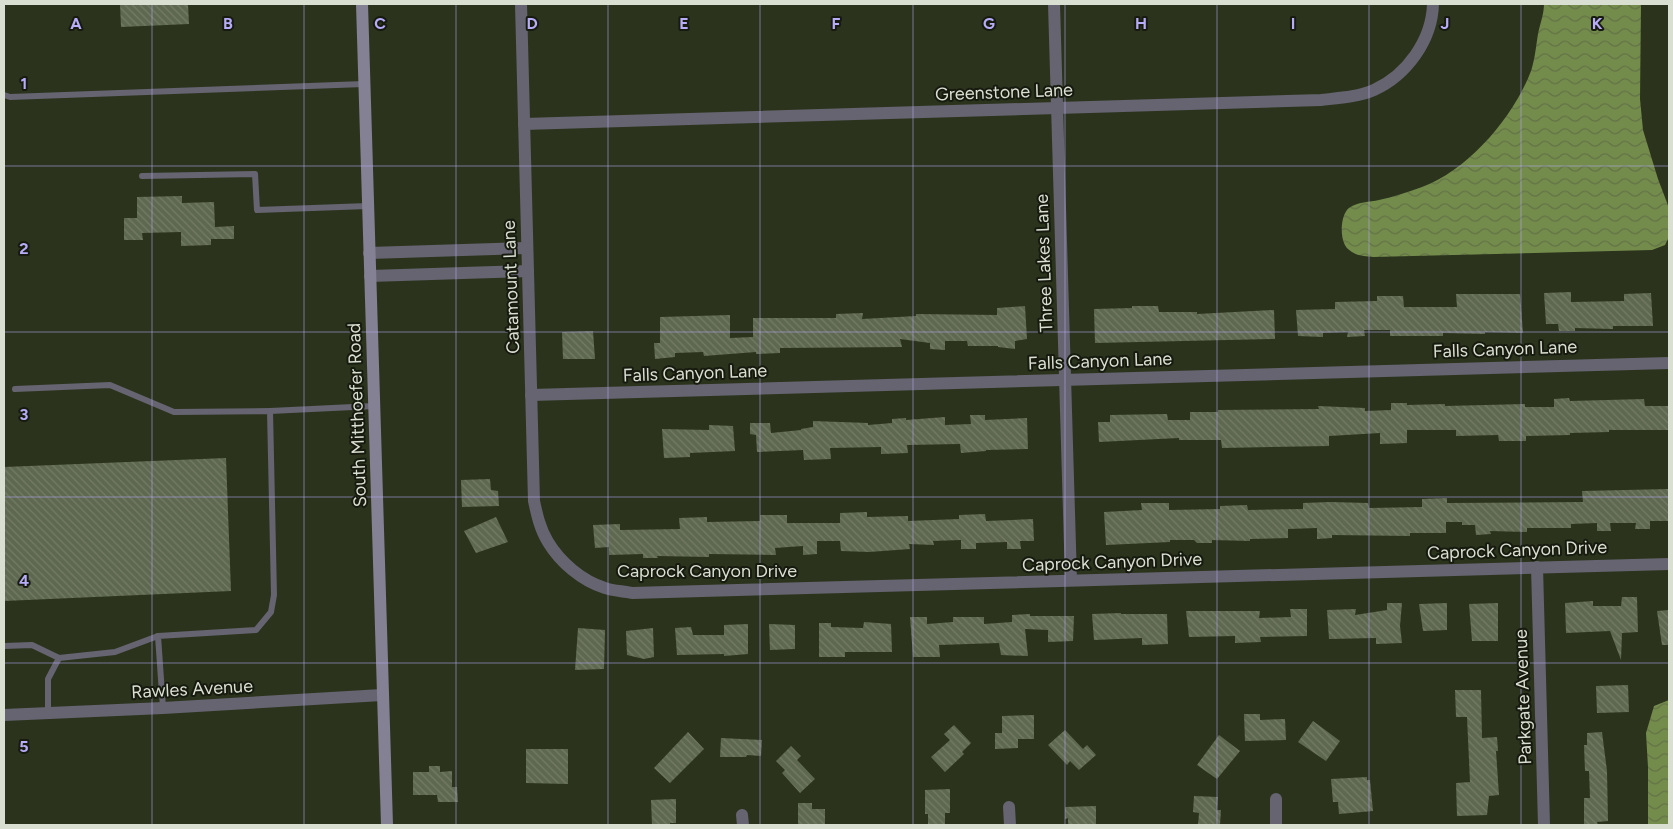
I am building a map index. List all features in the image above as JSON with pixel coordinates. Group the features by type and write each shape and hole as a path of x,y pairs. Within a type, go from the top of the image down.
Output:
{"main road":[{"name":"South Mitthoefer Road","path":"362,4 387,825"}],"street":[{"name":"Catamount Lane","path":"521,4 534,501 539,523 548,542 564,562"},
{"name":"Three Lakes Lane","path":"1054,4 1071,580"},
{"name":"Greenstone Lane","path":"524,124 1321,100 1375,90 1400,73 1414,59 1430,27 1433,4"},
{"path":"369,253 528,248"},
{"path":"370,276 528,271"},
{"name":"Falls Canyon Lane","path":"531,395 1669,363"},
{"name":"Caprock Canyon Drive","path":"564,562 584,578 606,589 632,592 1669,564"},
{"name":"Parkgate Avenue","path":"1537,568 1544,825"},
{"name":"Rawles Avenue","path":"4,715 163,708 382,694"},
{"path":"1276,799 1276,825"},
{"path":"1009,807 1010,825"}],"lane":[{"path":"4,95 10,97 364,84"},
{"path":"142,176 255,174 257,210 368,206"},
{"path":"16,389 110,385 174,412 270,411 374,406"},
{"path":"4,646 32,645 59,658 114,652 158,636 256,630 271,612 274,595 270,411"},
{"path":"158,636 163,708"},
{"path":"48,713 48,678 59,658"}],"water":[{"path":"1544,4 1641,4 1640,99 1643,130 1669,208 1669,237 1665,245 1652,250 1373,257 1363,256 1348,249 1343,240 1342,222 1349,208 1360,203 1406,193 1439,179 1473,155 1488,140 1513,106 1531,71"},
{"path":"1669,700 1669,825 1648,825 1646,733 1654,706"}],"building":[{"path":"120,4 188,4 189,24 121,27"},
{"path":"182,196 182,203 214,202 215,227 234,226 234,239 211,239 211,245 181,246 181,232 142,233 143,240 124,240 124,218 137,218 137,197"},
{"path":"1571,292 1571,302 1624,301 1624,294 1651,293 1653,326 1613,326 1613,329 1575,328 1575,331 1559,331 1558,324 1546,324 1544,293"},
{"path":"1456,294 1520,294 1523,333 1485,332 1485,334 1443,333 1443,336 1390,336 1390,330 1364,330 1365,336 1347,337 1348,332 1323,333 1323,337 1298,336 1296,310 1335,309 1335,302 1377,301 1377,296 1403,296 1404,307 1457,307"},
{"path":"1025,306 1027,339 1015,341 1015,349 998,346 968,346 967,341 945,341 945,350 930,349 930,343 900,339 902,347 780,348 780,353 756,354 756,352 704,356 703,352 675,353 675,357 655,359 654,343 660,343 660,317 730,315 730,338 753,337 753,318 836,318 836,314 863,313 862,319 916,316 916,314 997,315 997,308"},
{"path":"1132,306 1158,306 1159,312 1197,312 1197,314 1274,310 1275,339 1095,343 1094,309 1132,308"},
{"path":"593,331 595,359 563,359 562,332"},
{"path":"1569,398 1570,401 1644,399 1645,406 1669,406 1669,430 1609,430 1609,432 1570,433 1570,435 1526,436 1526,441 1499,441 1498,435 1456,436 1456,430 1407,430 1407,443 1380,444 1380,433 1329,436 1329,446 1222,448 1221,440 1179,440 1179,438 1099,442 1098,422 1110,422 1110,415 1167,414 1168,420 1190,420 1190,412 1319,409 1318,406 1365,408 1365,411 1391,410 1391,403 1407,403 1407,405 1445,404 1445,406 1525,404 1525,407 1554,407 1554,399"},
{"path":"970,415 985,415 985,420 1027,418 1028,449 986,450 961,453 960,444 907,445 908,453 881,454 881,447 830,448 831,459 804,460 803,450 757,452 756,435 750,434 750,423 770,423 771,433 813,427 813,421 868,423 868,425 892,423 892,419 906,418 906,420 945,417 945,425 971,424"},
{"path":"709,425 733,426 735,451 690,453 690,457 664,458 662,429 709,430"},
{"path":"226,458 231,591 4,601 4,467"},
{"path":"490,479 491,490 498,491 499,506 462,507 461,480"},
{"path":"1669,489 1669,521 1650,521 1650,529 1635,529 1636,523 1610,523 1611,531 1597,531 1597,523 1571,524 1571,528 1527,528 1527,532 1490,531 1491,534 1476,535 1475,525 1462,525 1462,522 1446,522 1446,533 1410,533 1410,536 1332,535 1332,538 1317,539 1317,528 1288,529 1288,538 1250,539 1250,541 1212,540 1212,543 1197,543 1194,540 1170,540 1170,542 1106,545 1104,512 1142,510 1141,503 1169,503 1169,510 1220,509 1220,506 1247,505 1248,510 1303,509 1303,503 1330,502 1368,503 1369,508 1422,507 1422,499 1447,498 1447,503 1583,502 1582,491"},
{"path":"867,512 867,517 908,516 908,521 959,519 959,515 985,514 986,521 1033,519 1034,541 1020,541 1021,549 1007,549 1007,542 976,543 976,549 961,549 961,540 933,541 934,545 909,544 910,549 869,552 841,551 840,541 817,541 817,554 803,555 803,546 775,548 776,555 709,554 709,557 657,556 658,558 643,558 643,554 609,555 609,547 595,548 593,525 620,524 620,530 680,529 679,518 707,517 707,522 760,521 760,515 787,515 787,523 840,523 840,513"},
{"path":"496,517 508,542 476,553 464,531"},
{"path":"1622,597 1637,597 1638,632 1622,633 1621,660 1610,631 1566,633 1565,603 1593,601 1593,606 1621,606"},
{"path":"1387,603 1402,603 1400,626 1402,643 1376,644 1376,638 1329,639 1327,610 1356,609 1355,615 1387,610"},
{"path":"1447,603 1447,630 1423,631 1419,604"},
{"path":"1498,603 1498,641 1472,641 1469,604"},
{"path":"1290,609 1307,609 1307,636 1260,637 1261,642 1235,643 1235,636 1189,637 1186,611 1260,611 1259,618 1291,617"},
{"path":"1669,610 1669,645 1662,645 1657,611"},
{"path":"1030,614 1030,616 1074,616 1073,641 1048,642 1048,630 1025,629 1028,656 1001,655 999,643 939,645 940,657 913,657 910,617 927,617 927,624 953,622 953,617 984,617 984,624 1012,622 1012,615"},
{"path":"1092,614 1167,614 1168,644 1142,645 1142,638 1094,640"},
{"path":"864,622 891,624 892,652 845,652 845,657 819,657 819,623 831,623 831,627 863,628"},
{"path":"748,624 748,654 724,656 724,654 677,655 675,628 691,627 693,635 724,635 724,625"},
{"path":"769,624 795,625 795,649 770,650"},
{"path":"578,628 605,630 604,669 575,670"},
{"path":"653,628 654,657 644,659 627,655 626,631"},
{"path":"1628,685 1629,712 1597,713 1596,686"},
{"path":"1455,690 1481,690 1482,738 1497,737 1499,795 1489,796 1487,815 1457,816 1456,783 1470,782 1467,717 1456,717"},
{"path":"1244,714 1260,714 1260,720 1285,719 1286,740 1245,741"},
{"path":"1034,715 1034,739 1018,739 1018,748 995,749 995,733 1002,733 1002,716"},
{"path":"1313,721 1340,741 1326,761 1298,742"},
{"path":"954,725 971,743 962,752 964,754 945,772 931,757 950,740 944,734"},
{"path":"1065,730 1083,749 1087,745 1096,755 1079,770 1070,761 1067,765 1048,745"},
{"path":"688,732 704,749 670,783 654,768"},
{"path":"1602,732 1607,771 1608,821 1597,822 1598,825 1584,825 1584,798 1590,798 1589,771 1585,771 1584,745 1587,745 1587,733"},
{"path":"1219,735 1240,751 1217,779 1197,765"},
{"path":"721,738 762,740 761,756 720,757"},
{"path":"791,746 801,756 797,760 815,779 800,793 782,773 785,770 776,761"},
{"path":"526,749 568,749 568,784 526,783"},
{"path":"429,766 440,766 440,772 452,771 452,787 457,787 458,802 438,802 437,795 413,795 413,772 429,772"},
{"path":"1367,777 1367,780 1370,780 1373,811 1339,814 1338,802 1333,802 1331,779"},
{"path":"950,789 950,813 945,813 945,825 928,825 928,814 925,814 925,790"},
{"path":"1194,796 1218,797 1217,810 1221,810 1220,825 1198,825 1199,813 1193,812"},
{"path":"676,799 676,823 652,825 651,800"},
{"path":"798,803 812,803 812,809 825,809 825,825 798,825"},
{"path":"1096,806 1096,825 1068,825 1068,818 1065,819 1065,807"}]}
